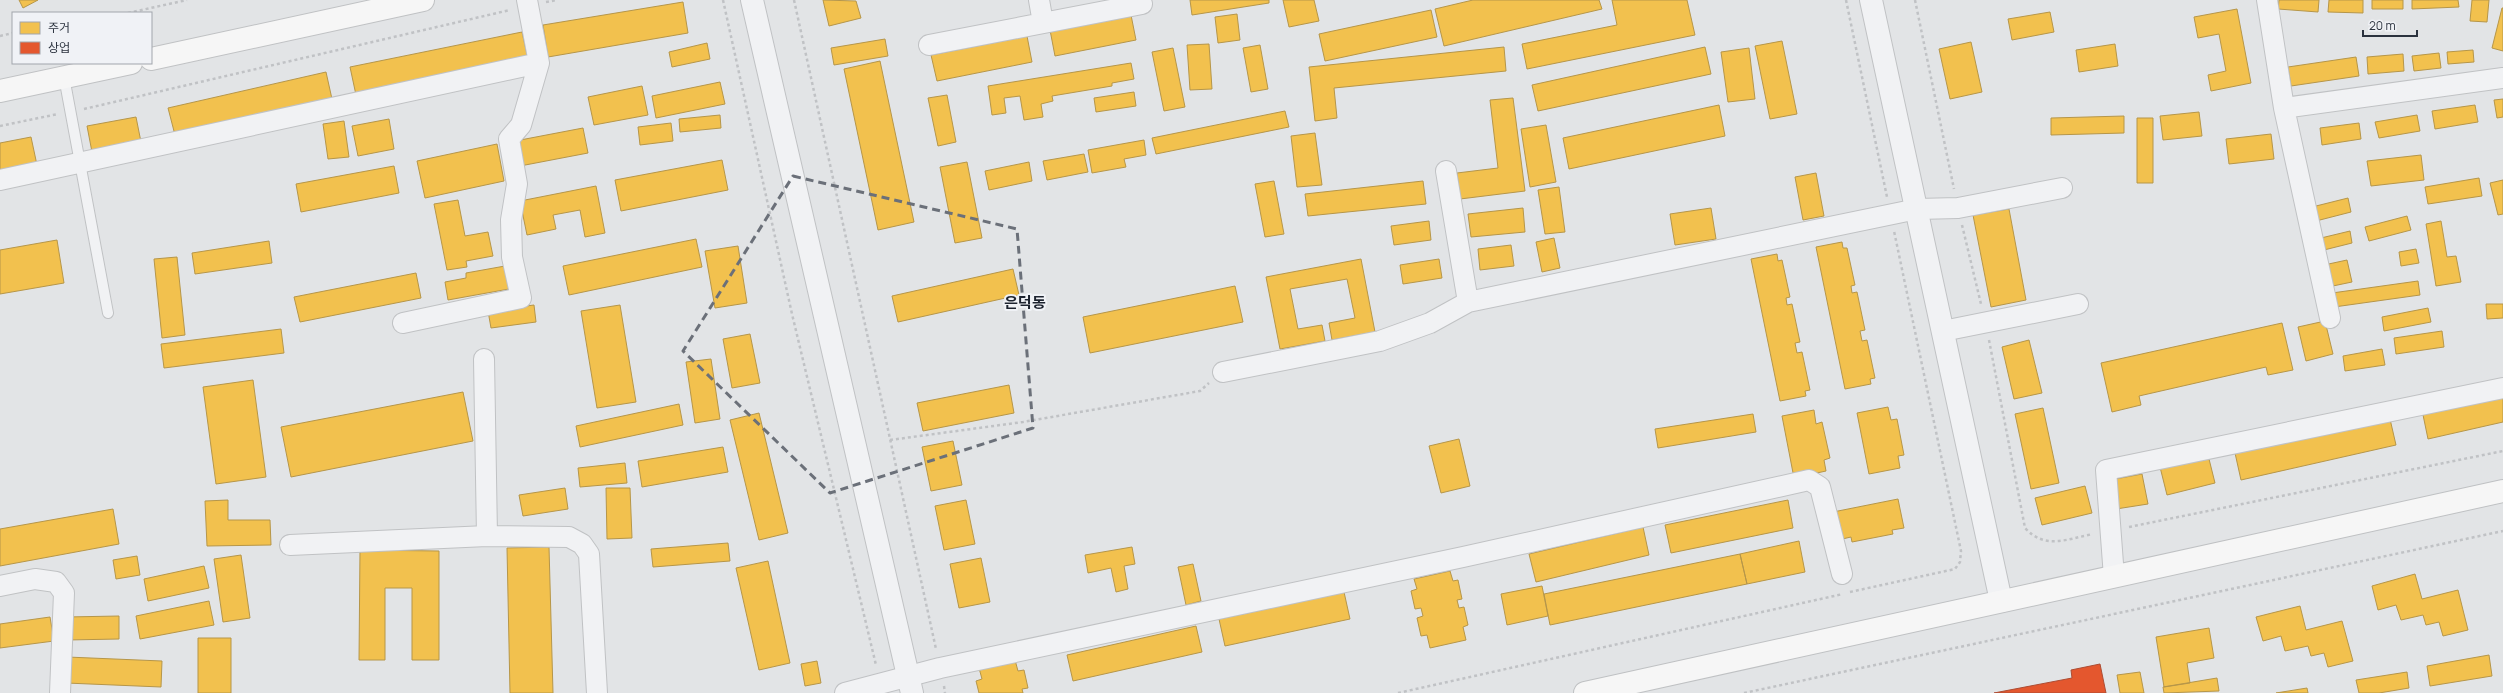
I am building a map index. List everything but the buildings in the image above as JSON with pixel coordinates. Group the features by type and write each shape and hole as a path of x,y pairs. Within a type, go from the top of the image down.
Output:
{"main road":[{"path":"152,59 423,0"},
{"path":"0,91 126,64"},
{"path":"1585,693 2503,491"}],"street":[{"path":"752,0 910,684"},
{"path":"1039,0 1043,23"},
{"path":"1871,0 2001,601"},
{"path":"2267,0 2284,108 2330,318"},
{"path":"403,323 521,298 512,257 511,220 517,184 509,139 521,125 539,63 528,3"},
{"path":"928,45 1142,4"},
{"path":"0,180 539,63"},
{"path":"2284,108 2503,78"},
{"path":"1446,171 1468,302"},
{"path":"1223,372 1380,341 1430,323 1468,302 1917,208 1958,208 2062,188"},
{"path":"1943,331 1985,321 2078,304"},
{"path":"484,358 487,536"},
{"path":"2114,576 2106,470 2503,388"},
{"path":"845,693 880,683 910,684 940,668 1463,557 1809,480 1820,487 1842,574"},
{"path":"290,545 487,536 569,537 582,544 589,554 597,693"},
{"path":"0,586 35,579 56,582 64,593 60,693"}],"lane":[{"path":"64,77 108,313"}],"path":[{"path":"133,12 187,0"},
{"path":"0,126 71,112 528,3 557,0"},
{"path":"723,0 792,314 880,683"},
{"path":"794,0 945,693"},
{"path":"1398,693 1955,569 1960,562 1961,551 1846,0"},
{"path":"1915,0 1958,208 1985,321 2025,528 2034,538 2045,542 2110,531 2503,451"},
{"path":"0,36 12,33"},
{"path":"890,440 1023,422 1200,391 1223,372"},
{"path":"1744,693 2503,531"}],"highlighted area":[{"path":"793,176 1017,229 1033,428 830,493 683,351"}],"district":[{"name":"은덕동","path":"1025,302"}]}
